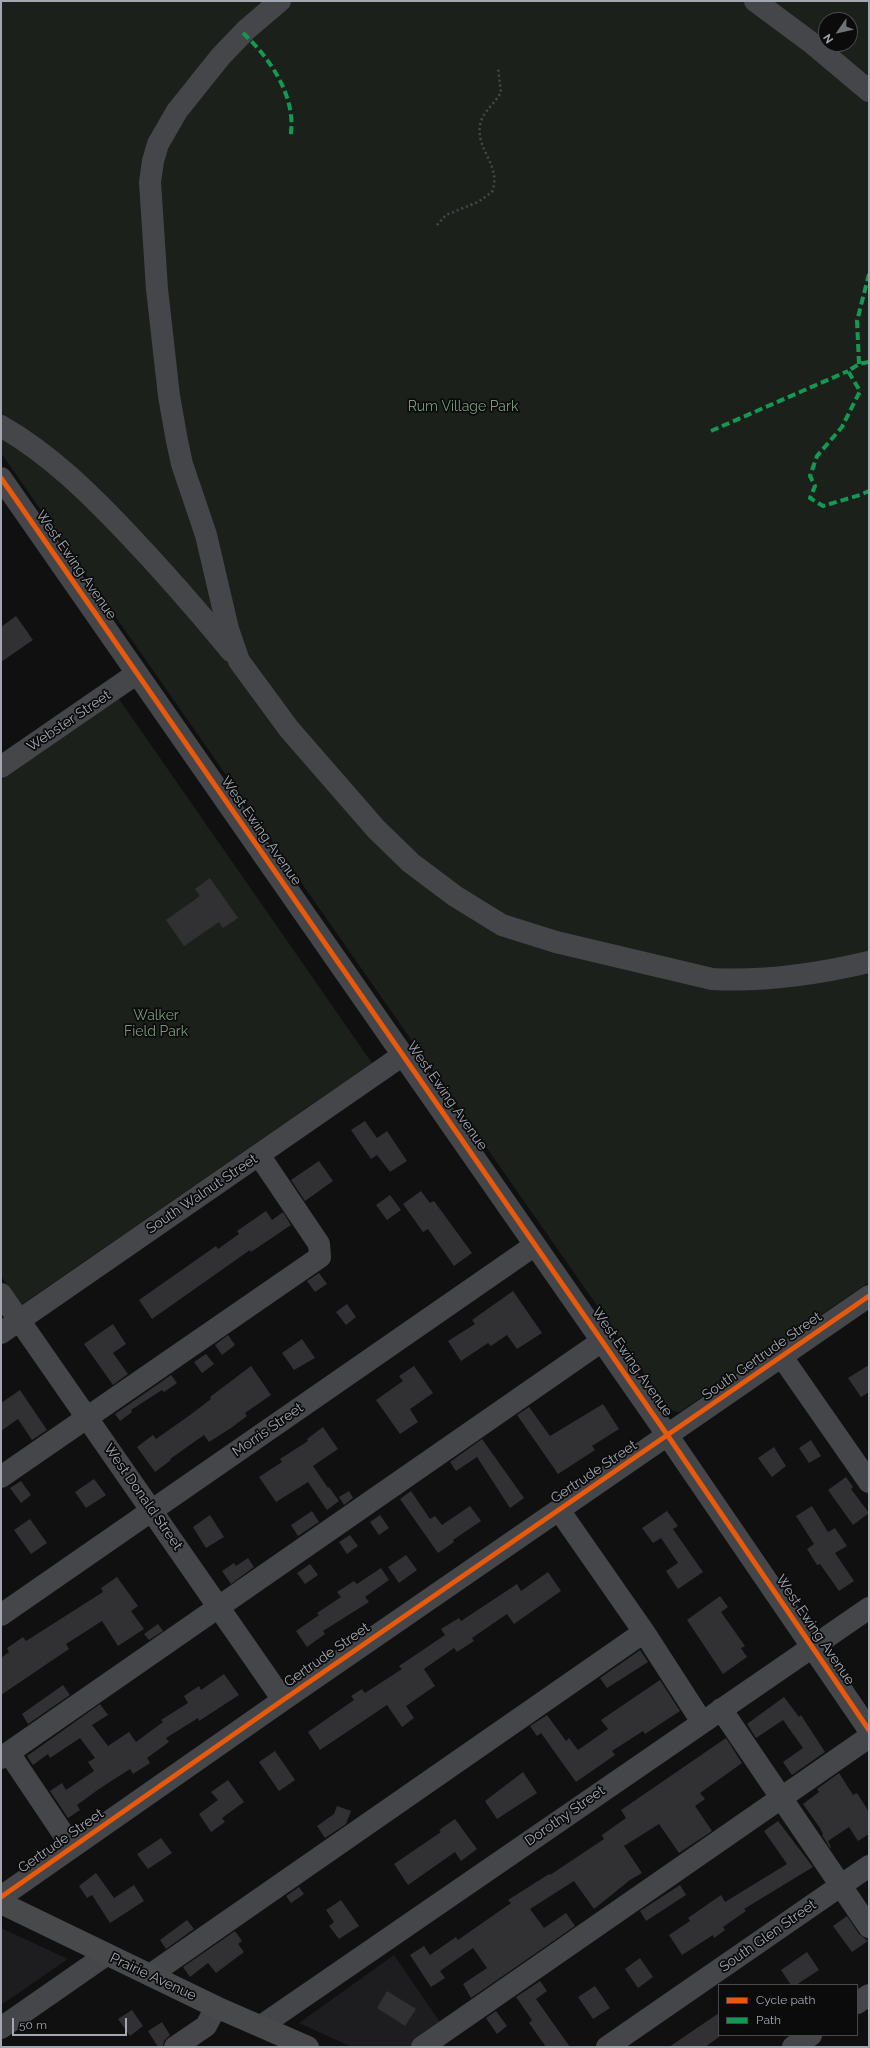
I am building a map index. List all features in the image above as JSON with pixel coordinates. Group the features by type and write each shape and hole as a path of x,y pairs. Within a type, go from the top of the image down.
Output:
{"main road":[{"name":"Prairie Avenue","path":"1,1903 106,1955 308,2047"}],"street":[{"path":"239,661 228,629 206,535 182,464 176,441 169,396 157,289 150,182 153,160 158,144 177,110 221,56 246,30 280,1"},
{"path":"759,2 869,91"},
{"path":"1,426 65,472 107,513 186,596 239,661 289,729 376,829 411,863 455,896 502,925 556,942 712,979 733,981 789,977 869,962"},
{"name":"West Ewing Avenue","path":"3,484 602,1341 869,1730"},
{"name":"Webster Street","path":"1,767 136,674"},
{"name":"South Walnut Street","path":"1,1333 403,1055"},
{"path":"1,1477 87,1416 320,1257 319,1244 259,1155"},
{"name":"Morris Street","path":"1,1615 535,1245"},
{"name":"West Donald Street","path":"1,1294 283,1700"},
{"name":"South Gertrude Street","path":"668,1436 869,1296"},
{"path":"72,1848 5,1755 602,1341"},
{"path":"782,1357 869,1482"},
{"name":"Gertrude Street","path":"1,1897 283,1700 668,1436"},
{"path":"559,1510 644,1632 702,1722"},
{"name":"Dorothy Street","path":"261,2026 721,1710 811,1646 869,1608"},
{"path":"150,1975 644,1632"},
{"path":"721,1710 869,1927"},
{"path":"422,2047 869,1737"},
{"name":"South Glen Street","path":"607,2047 869,1866"},
{"path":"1,2028 106,1955"},
{"path":"858,2002 869,1995"},
{"path":"175,2047 206,2026 216,2006"},
{"path":"793,2047 810,2036"}],"path":[{"path":"437,225 446,215 478,202 492,192 496,175 481,138 479,128 481,120 501,92 498,68"}],"shaded area":[{"path":"1,1928 68,1959 1,2005"},
{"path":"394,1955 442,2025 411,2047 352,2047 299,2023"}],"green space":[{"name":"Rum Village Park","path":"1,1 869,1 869,1282 680,1412 670,1410 1,453"},
{"name":"Walker Field Park","path":"119,699 372,1063 21,1305 1,1276 1,780"}],"building":[{"path":"16,616 33,640 1,662 1,627"},
{"path":"210,878 238,918 223,928 219,922 184,946 166,920 200,896 195,889"},
{"path":"365,1121 377,1138 387,1131 407,1161 390,1172 377,1155 371,1159 351,1130"},
{"path":"319,1161 333,1181 305,1201 291,1180"},
{"path":"421,1191 430,1203 434,1201 472,1253 454,1266 428,1229 423,1232 403,1204"},
{"path":"390,1195 401,1210 387,1220 376,1205"},
{"path":"266,1211 272,1220 283,1212 291,1225 251,1252 250,1250 152,1319 139,1300 216,1246 218,1249 239,1234 237,1231"},
{"path":"319,1273 327,1284 315,1292 307,1281"},
{"path":"513,1291 542,1333 517,1349 507,1335 491,1346 488,1343 461,1361 448,1341 475,1324 472,1320"},
{"path":"347,1304 356,1317 346,1325 336,1312"},
{"path":"113,1324 126,1344 113,1353 128,1374 113,1385 84,1344"},
{"path":"228,1335 235,1345 222,1355 215,1345"},
{"path":"302,1339 315,1358 294,1370 282,1353"},
{"path":"206,1354 214,1364 202,1373 194,1362"},
{"path":"869,1365 869,1392 861,1397 848,1378"},
{"path":"251,1366 271,1395 245,1413 247,1416 231,1428 209,1442 204,1435 170,1459 171,1460 155,1472 137,1447 153,1435 156,1439 190,1415 211,1399 210,1397"},
{"path":"414,1366 433,1393 410,1409 418,1422 400,1434 376,1400 403,1381 399,1376"},
{"path":"171,1375 177,1383 164,1392 162,1390 131,1410 132,1412 120,1421 115,1414"},
{"path":"20,1390 47,1430 32,1440 18,1419 1,1431 1,1403"},
{"path":"603,1404 619,1429 592,1446 595,1450 558,1474 517,1415 529,1407 550,1436"},
{"path":"323,1427 338,1449 313,1466 339,1501 327,1510 308,1482 276,1502 259,1477 282,1462 280,1459 308,1441 307,1439"},
{"path":"482,1439 524,1498 510,1508 477,1457 456,1471 450,1462"},
{"path":"811,1440 821,1456 809,1463 799,1448"},
{"path":"774,1447 786,1466 772,1477 758,1458"},
{"path":"846,1477 853,1487 851,1489 869,1513 853,1525 828,1490"},
{"path":"94,1479 106,1495 86,1508 75,1492"},
{"path":"21,1481 31,1495 21,1503 10,1488"},
{"path":"349,1491 353,1498 344,1505 339,1497"},
{"path":"411,1491 430,1519 435,1516 442,1525 470,1506 481,1521 453,1540 454,1542 438,1553 400,1499"},
{"path":"812,1506 828,1532 835,1528 847,1546 835,1553 854,1581 839,1591 820,1564 817,1565 807,1549 814,1544 796,1516"},
{"path":"312,1511 319,1522 298,1536 291,1525"},
{"path":"667,1511 678,1526 673,1529 703,1572 678,1589 666,1571 678,1563 661,1538 653,1543 642,1528"},
{"path":"210,1515 224,1537 206,1548 193,1527"},
{"path":"380,1515 389,1528 379,1535 370,1522"},
{"path":"30,1519 47,1543 31,1554 14,1530"},
{"path":"350,1535 358,1546 347,1554 339,1542"},
{"path":"406,1555 417,1570 399,1583 388,1567"},
{"path":"248,1558 254,1567 231,1584 222,1571 234,1563 236,1566"},
{"path":"310,1564 318,1575 305,1584 297,1573"},
{"path":"381,1568 389,1580 365,1597 369,1602 323,1631 325,1634 307,1647 296,1631 319,1615 317,1613 341,1597 337,1592 354,1581 357,1584"},
{"path":"548,1572 561,1591 514,1624 507,1614 472,1638 474,1641 457,1652 454,1648 424,1669 435,1686 406,1706 414,1718 402,1727 387,1705 320,1750 308,1732 354,1700 351,1696 362,1689 365,1693 402,1669 399,1666 445,1635 441,1629 459,1618 461,1621 517,1584 521,1591"},
{"path":"117,1577 138,1606 131,1611 144,1629 118,1646 102,1621 66,1644 69,1649 1,1695 1,1658 9,1652 7,1648 23,1637 26,1641 103,1592 101,1588"},
{"path":"720,1596 728,1607 721,1612 745,1646 741,1648 747,1657 723,1674 687,1620"},
{"path":"158,1624 163,1631 149,1640 144,1634"},
{"path":"640,1650 648,1662 607,1688 600,1678"},
{"path":"224,1674 239,1695 199,1721 198,1718 166,1738 169,1742 147,1758 150,1763 133,1774 130,1769 99,1789 77,1805 80,1810 68,1818 50,1791 62,1783 66,1790 94,1771 88,1762 95,1758 80,1738 50,1758 48,1754 33,1765 27,1756 100,1704 108,1715 92,1725 108,1746 129,1732 136,1742 163,1722 161,1720 188,1703 184,1696 199,1686 201,1690"},
{"path":"660,1680 680,1711 645,1734 643,1731 612,1751 615,1755 576,1782 541,1733 537,1736 530,1726 547,1715 566,1741 569,1738 578,1750 608,1729 601,1720"},
{"path":"63,1685 70,1695 28,1724 22,1714"},
{"path":"784,1697 799,1717 801,1715 825,1752 792,1775 783,1762 803,1748 783,1720 756,1738 747,1724"},
{"path":"726,1738 742,1763 700,1793 705,1799 695,1806 712,1831 679,1853 659,1824 624,1846 642,1873 630,1880 594,1909 574,1881 530,1909 544,1928 566,1913 575,1926 471,1998 463,1984 487,1968 473,1948 440,1971 445,1978 431,1987 410,1955 424,1946 430,1955 456,1937 458,1940 511,1903 508,1900 549,1874 550,1875 604,1839 602,1835 626,1818 621,1810"},
{"path":"275,1751 295,1780 279,1791 259,1762"},
{"path":"523,1772 537,1793 497,1819 485,1801"},
{"path":"839,1773 853,1795 857,1793 869,1812 869,1834 858,1841 849,1827 828,1841 831,1847 830,1848 822,1835 823,1834 820,1828 803,1804 819,1792 817,1789"},
{"path":"228,1780 244,1802 222,1818 225,1822 211,1832 199,1814 218,1800 211,1792"},
{"path":"337,1806 351,1811 346,1824 325,1838 317,1826 334,1814"},
{"path":"455,1819 477,1849 461,1861 455,1852 408,1885 394,1864 441,1832 439,1830"},
{"path":"778,1821 813,1867 744,1909 746,1911 723,1927 725,1930 714,1938 713,1935 682,1955 669,1935 690,1921 688,1918 721,1895 725,1902 787,1864 764,1831"},
{"path":"161,1838 172,1853 148,1869 137,1854"},
{"path":"96,1873 114,1898 134,1885 144,1901 110,1923 92,1895 87,1898 79,1886"},
{"path":"680,1885 686,1895 646,1921 640,1911"},
{"path":"299,1887 304,1894 291,1903 286,1896"},
{"path":"341,1900 359,1926 339,1939 329,1926 334,1922 326,1910"},
{"path":"847,1916 859,1934 868,1941 852,1952 833,1926"},
{"path":"187,1920 194,1929 166,1949 160,1940"},
{"path":"235,1931 242,1941 238,1944 244,1952 216,1973 208,1963 190,1977 183,1967"},
{"path":"807,1952 819,1970 798,1984 790,1984 781,1970"},
{"path":"640,1958 653,1977 638,1988 625,1969"},
{"path":"540,1981 547,1991 536,1999 570,2047 546,2047 529,2023 532,2020 516,1997"},
{"path":"595,1986 610,2008 593,2019 578,1997"},
{"path":"387,1991 416,2009 405,2026 377,2008"},
{"path":"132,2010 143,2026 130,2036 118,2019"},
{"path":"496,2011 507,2026 497,2034 486,2018"},
{"path":"718,2014 719,2037 705,2047 669,2047"},
{"path":"162,2022 170,2035 164,2041 163,2046 158,2047 148,2031"}],"marked path":[{"path":"243,33 272,67 286,94 290,109 290,138"},
{"path":"859,364 857,321 869,274"},
{"path":"869,362 859,364 848,371 860,391 842,427 817,456 810,476 815,486 810,498 823,506 869,491"},
{"path":"711,431 848,371"}],"cycle path":[{"path":"1,478 668,1436 869,1730"},
{"path":"1,1897 283,1700 869,1296"}]}
